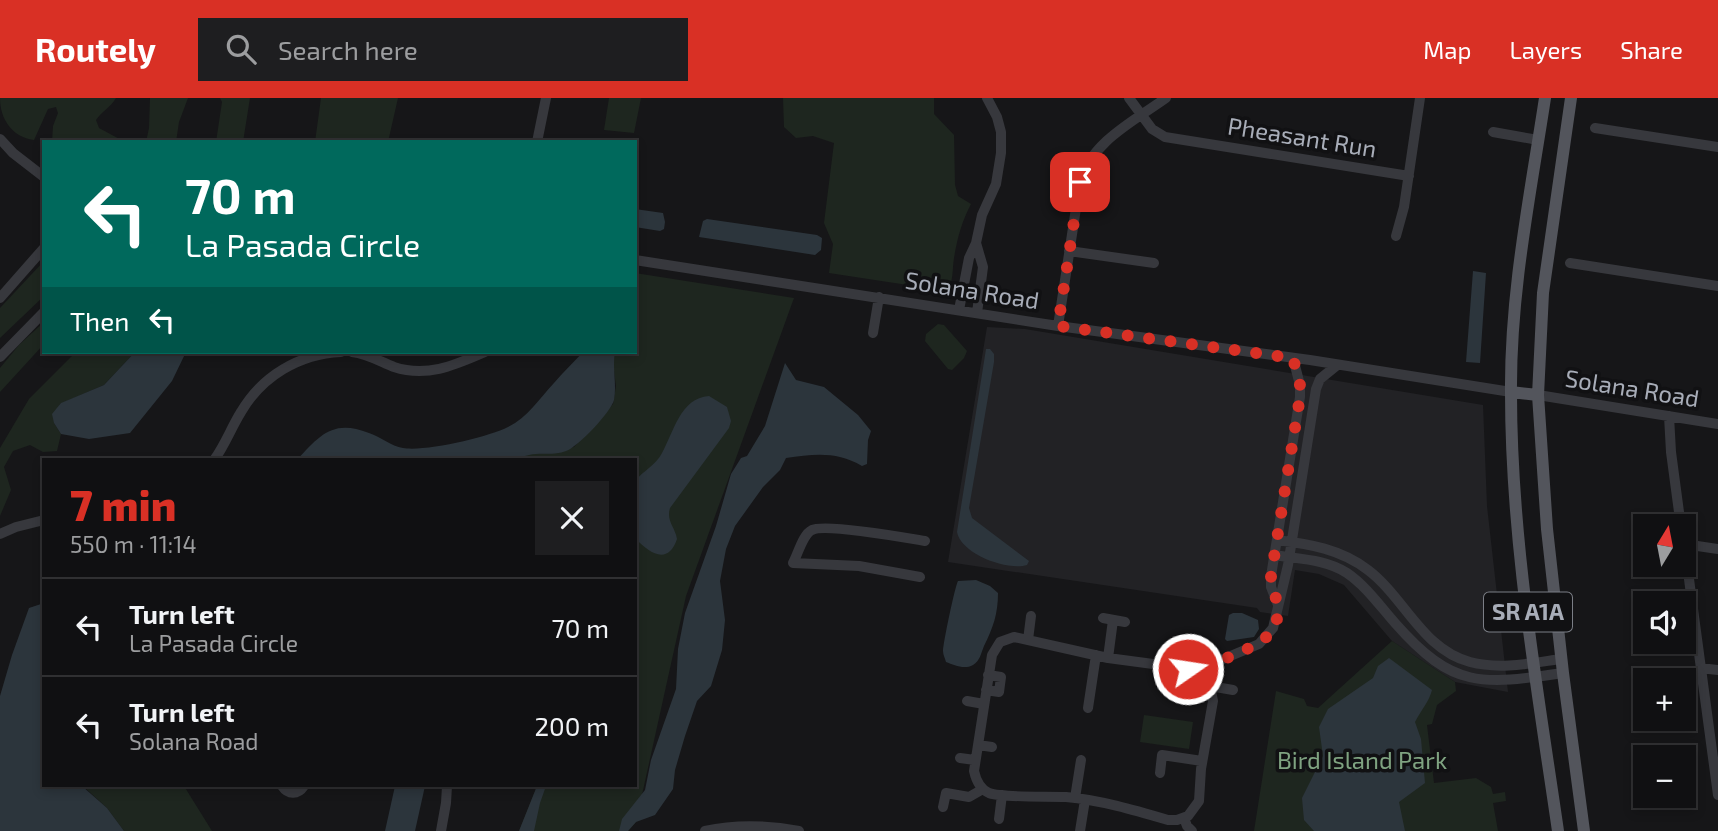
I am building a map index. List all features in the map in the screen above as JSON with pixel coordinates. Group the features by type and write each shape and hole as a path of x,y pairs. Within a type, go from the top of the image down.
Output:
{"main road":[{"name":"SR A1A","path":"1545,98 1516,290 1511,392 1517,521 1535,677 1558,831"},
{"name":"SR A1A","path":"1571,98 1543,293 1538,395 1547,529 1584,831"},
{"path":"1511,392 1538,395"}],"street":[{"path":"537,140 546,98"},
{"path":"960,310 969,258 976,243 982,215 996,184 1000,153 1001,132 987,98"},
{"name":"Pheasant Run","path":"1129,98 1158,134 1173,140 1409,176 1420,98"},
{"path":"1058,326 1080,182 1087,163 1100,147 1166,98"},
{"path":"1595,128 1718,146"},
{"path":"1493,132 1538,140"},
{"path":"0,139 42,175"},
{"path":"1396,236 1409,176"},
{"path":"976,243 983,267 977,313"},
{"path":"0,298 42,250"},
{"path":"1069,251 1154,264"},
{"name":"Solana Road","path":"637,260 1058,326 1293,358 1511,392"},
{"path":"1570,263 1718,286"},
{"path":"873,333 879,298"},
{"path":"0,357 42,314"},
{"path":"215,458 248,400 263,383 289,365 303,359 330,354"},
{"path":"364,354 402,369 417,371 446,369 476,354"},
{"path":"1278,605 1271,587 1274,555 1300,397 1300,385 1293,358"},
{"path":"1201,675 1221,660 1259,645 1273,628 1292,542 1316,389 1320,379 1336,366"},
{"name":"Solana Road","path":"1538,395 1718,424"},
{"path":"1669,416 1679,514"},
{"path":"0,534 42,520"},
{"path":"920,577 859,566 793,563 807,535 816,528 864,531 925,541"},
{"path":"1277,540 1324,548 1355,561 1370,571 1439,647 1467,662 1497,666 1562,659"},
{"path":"1696,545 1718,549"},
{"path":"1274,555 1325,564 1348,574 1368,592 1422,652 1436,663 1463,677 1491,680 1563,673"},
{"path":"1688,578 1718,793"},
{"path":"1028,640 1031,617"},
{"path":"1398,627 1410,617"},
{"path":"1108,658 1108,619 1125,622"},
{"path":"1187,816 1168,820 1080,799 992,794 983,789 975,778 975,762 995,648 1014,637 1108,658 1188,669 1201,675 1210,686 1213,701 1202,761 1199,801 1187,816 1186,826 1192,831"},
{"path":"1188,669 1193,642"},
{"path":"1088,708 1096,655"},
{"path":"1700,668 1718,670"},
{"path":"1210,686 1233,690"},
{"path":"967,701 984,704"},
{"path":"978,745 992,747"},
{"path":"1160,773 1162,755 1202,761"},
{"path":"960,758 975,762"},
{"path":"1080,760 1080,831"},
{"path":"283,787 293,793 299,792 303,787"},
{"path":"441,831 447,787"},
{"path":"943,807 946,793 969,797 983,789"},
{"path":"999,819 1002,795"},
{"path":"705,831 730,826 799,831"}],"shaded area":[{"path":"637,209 663,213 664,229 660,231 637,227"},
{"path":"707,219 817,235 822,238 821,250 815,255 699,237 703,221"},
{"path":"1473,271 1486,273 1480,363 1466,362"},
{"path":"987,327 1025,329 1483,405 1487,506 1508,692 1455,682 1392,641 1344,585 1319,574 1295,570 1288,616 1260,612 1257,608 948,562"},
{"path":"986,349 990,349 994,354 994,362 969,508 972,518 1029,561 1027,565 1008,565 986,559 967,547 957,532"},
{"path":"133,354 185,354 172,381 130,433 89,439 61,434 52,414 61,403 104,385"},
{"path":"581,354 615,354 612,405 578,443 566,451 520,458 299,458 320,437 336,429 357,429 399,447 413,449 487,435 515,423"},
{"path":"785,363 796,380 824,387 858,415 871,431 867,464 862,466 844,458 825,455 786,458 780,470 763,487 735,526 726,549 720,581 725,620 722,650 711,686 697,701 675,770 673,789 655,815 636,822 628,831 619,831 622,819 645,790 651,760 676,689 678,649 685,613 731,474 741,458 747,456 765,426"},
{"path":"709,396 727,407 731,421 729,428 670,508 670,520 677,539 669,552 658,554 637,540 637,479 659,457 685,409 699,398"},
{"path":"976,580 998,593 996,614 980,657 973,665 959,666 946,662 943,651 947,627 958,581"},
{"path":"42,604 42,787 83,787 107,808 124,831 0,831 0,696 29,608"},
{"path":"1242,613 1258,620 1259,629 1254,637 1227,641 1225,639 1229,615"},
{"path":"1389,658 1432,690 1415,722 1421,739 1425,783 1399,802 1405,831 1314,831 1304,820 1302,798 1323,756 1319,727 1328,709 1373,678 1378,666"},
{"path":"395,787 425,787 415,831 385,831"},
{"path":"537,787 546,787 534,831 519,831"}],"green space":[{"path":"0,98 116,98 96,120 99,128 121,140 52,140 53,126 58,113 56,107 48,109 34,140 26,138 9,126"},
{"path":"150,98 188,98 179,122 176,140 146,140"},
{"path":"220,98 250,98 243,140 216,140 222,102"},
{"path":"321,98 398,98 388,140 315,140"},
{"path":"609,98 641,98 634,133 604,130"},
{"path":"783,98 934,98 934,114 954,135 955,185 958,196 971,204 958,237 952,279 947,291 829,273 833,244 824,223 834,143 813,136 796,138 784,127"},
{"path":"42,263 42,298 0,338 0,308"},
{"path":"637,273 794,298 686,596 636,822 628,831 519,831 537,787 637,787 637,458 518,458 574,447 613,404 616,386 615,354 637,354"},
{"path":"42,324 42,346 0,392 0,368"},
{"path":"938,324 944,325 967,351 952,370 948,369 925,341 926,334"},
{"path":"74,354 133,354 104,385 60,404 54,423 61,434 57,451 43,452 30,445 13,451 4,467 11,490 0,516 0,448 29,399"},
{"name":"Bird Island Park","path":"1392,641 1455,682 1456,691 1437,705 1432,724 1427,725 1434,783 1476,778 1491,787 1493,794 1505,792 1506,801 1493,803 1498,831 1254,831 1276,691 1304,699 1307,706 1318,708"},
{"path":"1144,715 1193,722 1189,749 1140,742"},
{"path":"84,787 185,787 212,831 124,831 107,808"}],"route":[{"path":"1080,182 1058,326 1293,358 1299,378 1300,397 1271,576 1271,587 1278,605 1277,618 1267,637 1259,645 1221,660 1201,675 1188,669"}]}
